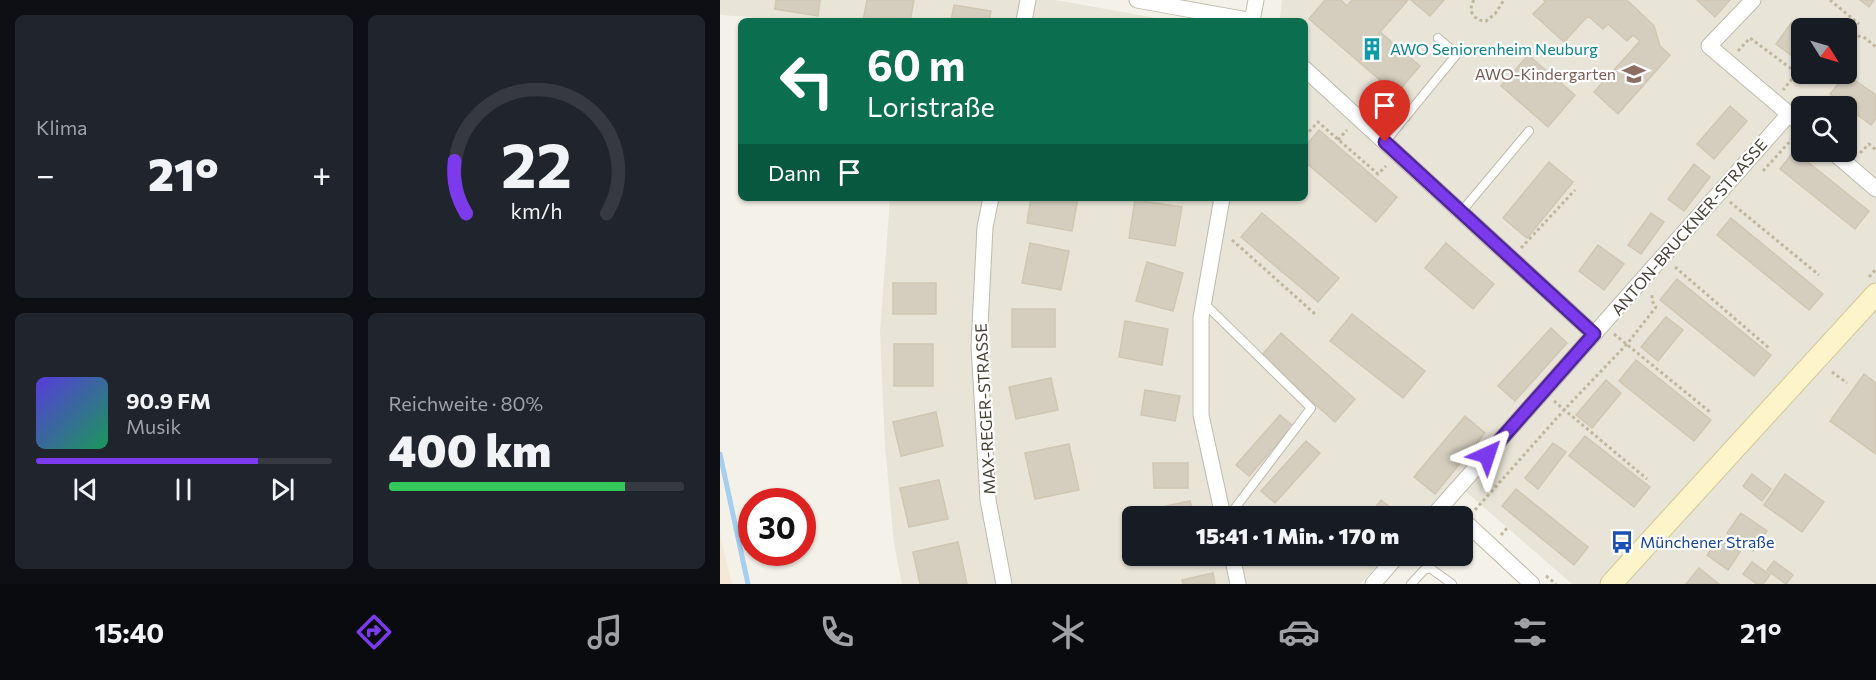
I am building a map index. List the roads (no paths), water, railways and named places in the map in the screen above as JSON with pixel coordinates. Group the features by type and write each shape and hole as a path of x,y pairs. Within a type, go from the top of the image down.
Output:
{"main road":[{"path":"1611,584 1876,294"}],"street":[{"path":"1025,18 1028,0"},
{"path":"1137,0 1236,18"},
{"path":"1253,18 1256,0"},
{"path":"1753,0 1709,46 1789,114"},
{"path":"1308,72 1512,258 1598,329"},
{"name":"ANTON-BRUCKNER-STRASSE","path":"1442,506 1789,114"},
{"path":"1846,162 1876,189"},
{"name":"MAX-REGER-STRASSE","path":"990,201 985,227 978,346 988,500 1004,584"},
{"path":"1221,201 1201,318 1202,415 1221,506"},
{"path":"1445,502 1451,506"},
{"path":"1473,524 1533,584"},
{"path":"1234,566 1238,584"},
{"path":"1380,582 1391,566"}],"lane":[{"path":"1385,142 1457,54 1438,38"},
{"path":"1461,212 1529,131"},
{"path":"1204,303 1311,408 1237,506"},
{"path":"1411,584 1424,570 1430,568 1452,584"}],"waterway":[{"path":"720,454 748,584"}],"place":[{"name":"AWO Seniorenheim Neuburg","path":"1372,49"},
{"name":"AWO-Kindergarten","path":"1634,74"},
{"name":"Münchener Straße","path":"1622,542"}]}
